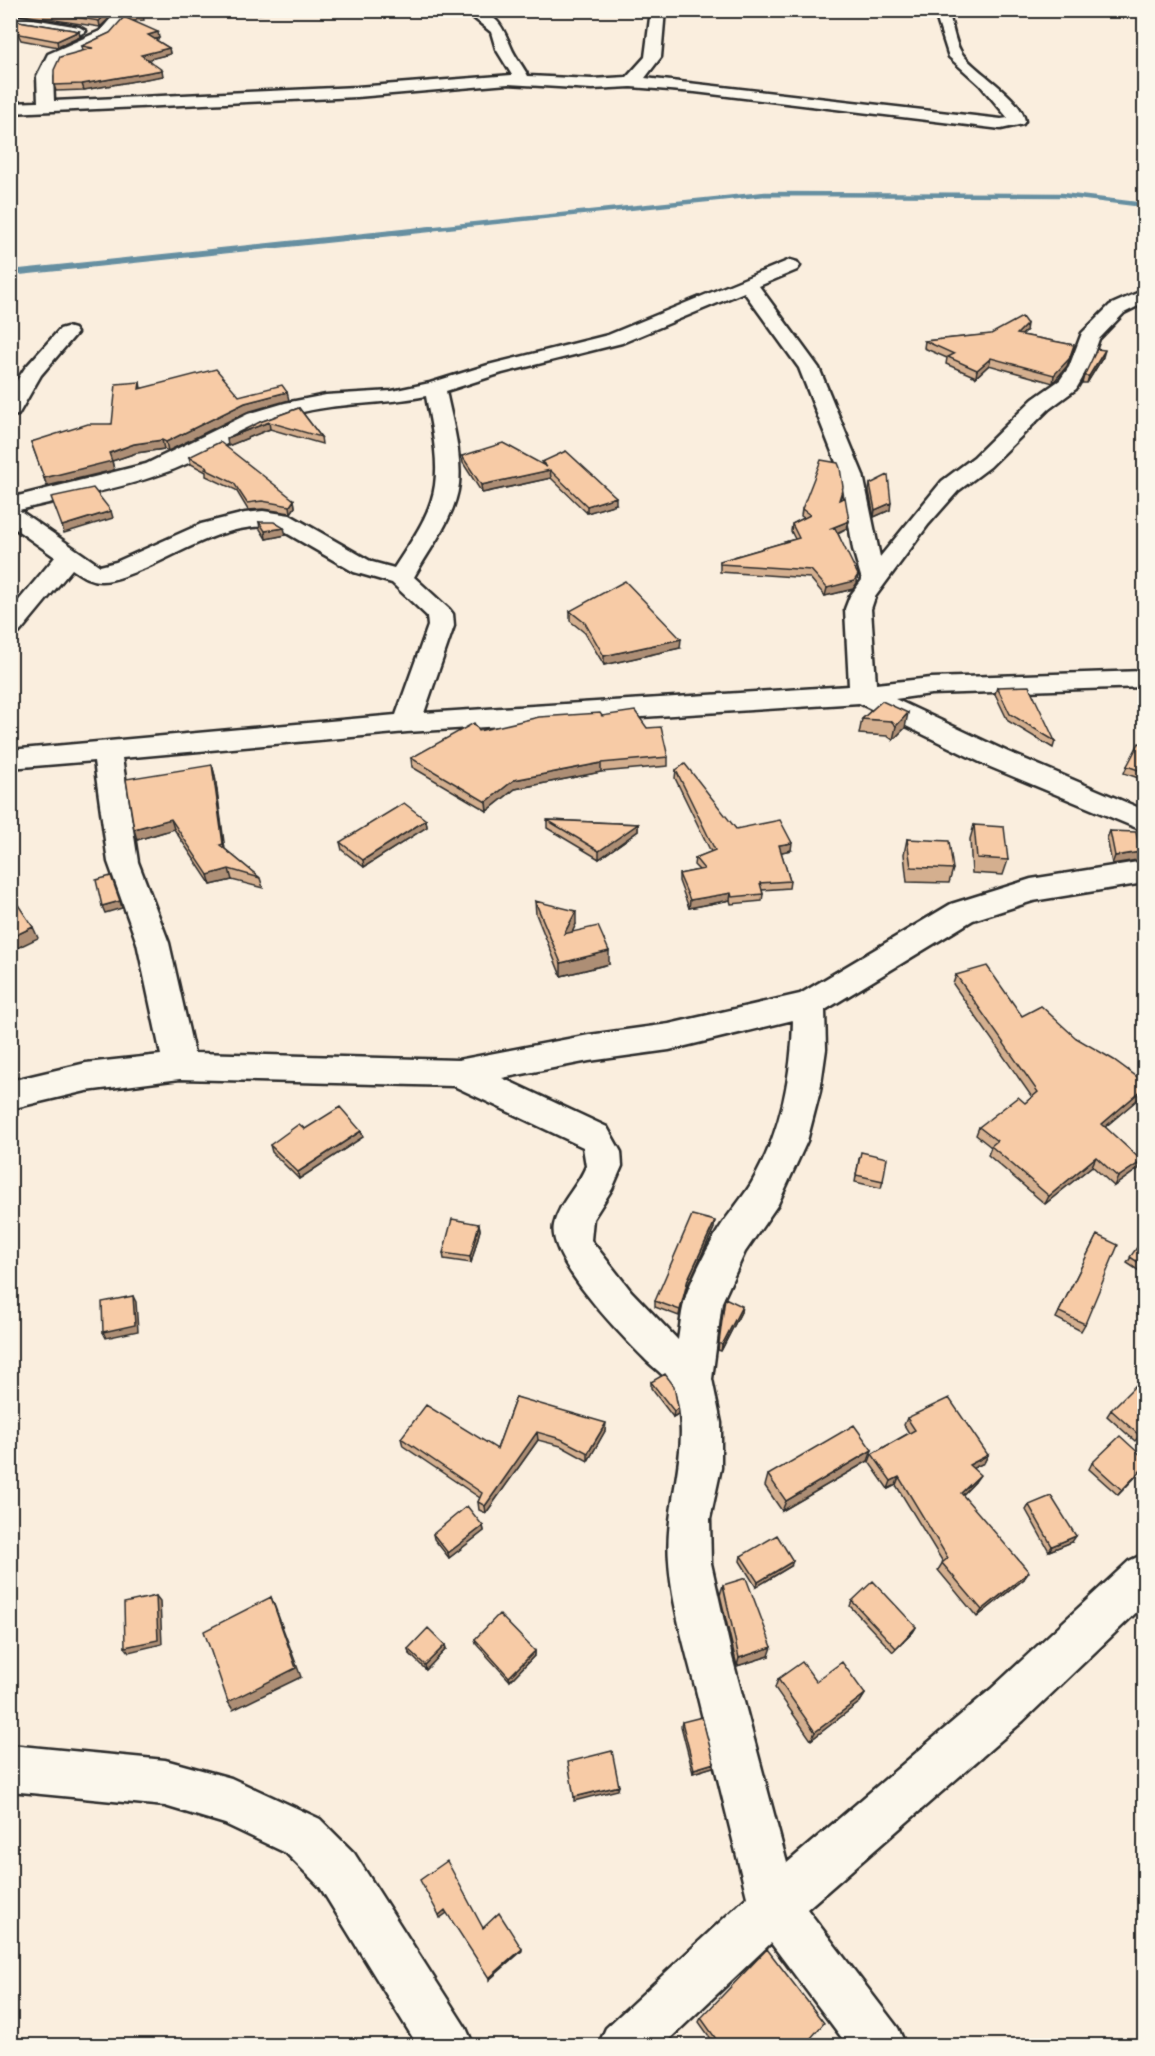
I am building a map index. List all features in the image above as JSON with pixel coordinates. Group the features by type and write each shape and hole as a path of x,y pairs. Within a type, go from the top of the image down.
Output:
{"street":[{"path":"46,106 45,76 53,57 105,34 117,20 133,10"},
{"path":"471,10 498,30 504,49 524,81"},
{"path":"632,82 648,68 656,50 658,10"},
{"path":"10,108 357,92 476,80 632,82 802,98 1000,124 1017,121 1016,115 986,82 954,54 941,10"},
{"path":"10,19 105,34"},
{"path":"10,505 154,469 256,419 293,408 326,400 392,397 435,388 495,369 615,339 790,266"},
{"path":"748,285 809,368 823,408 852,475 865,549 874,580"},
{"path":"863,694 858,609 863,596 874,580 920,520 950,486 982,462 1041,404 1068,384 1079,367 1089,337 1117,309 1144,296"},
{"path":"10,410 32,372 67,333"},
{"path":"401,578 439,509 447,486 446,451 435,388"},
{"path":"10,514 94,573 120,570 219,525 271,518 282,520 363,567 401,578 440,614 441,626 406,723"},
{"path":"10,628 69,556"},
{"path":"10,759 406,723 863,694 931,686 1144,679"},
{"path":"863,694 998,759 1144,821"},
{"path":"107,751 123,862 153,943 180,1066"},
{"path":"10,1095 86,1077 180,1066 458,1073 589,1048 669,1037 809,1004 862,969 962,912 1031,890 1144,872"},
{"path":"809,1004 808,1060 803,1092 789,1141 765,1193 731,1242 703,1302 692,1379 701,1423 700,1468 689,1519 690,1563 710,1657 774,1906 880,2046"},
{"path":"458,1073 595,1137 603,1147 607,1158 600,1176 575,1218 572,1238 583,1259 622,1312 692,1379"},
{"path":"624,2046 774,1906 1007,1705 1144,1576"},
{"path":"10,1768 165,1783 231,1802 303,1836 337,1870 448,2046"}],"building":[{"path":"32,10 110,10 99,21"},
{"path":"134,10 139,10 143,15 127,15"},
{"path":"124,17 158,32 148,35 169,48 141,55 162,70 82,84 54,85 54,70 60,57 93,48 82,46 110,33"},
{"path":"12,20 79,31 57,41 20,34"},
{"path":"1022,317 1027,324 1017,334 1074,345 1069,359 1054,375 991,358 977,370 948,357 954,354 925,341 991,334"},
{"path":"1097,349 1105,350 1089,376 1084,376"},
{"path":"216,369 239,396 282,385 287,392 245,403 166,442 162,440 134,444 109,453 112,461 44,478 31,442 88,424 112,424 116,384 140,382 139,389"},
{"path":"299,408 321,437 269,422 227,438 260,422"},
{"path":"220,442 294,500 290,506 262,501 247,503 234,483 205,469 207,467 189,457"},
{"path":"503,443 547,467 542,462 566,451 616,497 587,506 550,470 481,485 462,456"},
{"path":"821,460 838,463 840,468 843,487 839,500 845,497 849,521 829,529 835,528 858,575 854,581 827,588 811,570 720,564 720,561 799,538 792,524 810,515 802,509"},
{"path":"888,475 891,503 875,510 870,484"},
{"path":"93,488 111,511 62,526 51,497"},
{"path":"259,522 274,522 284,528 265,531"},
{"path":"625,581 681,639 604,656 585,623 570,611"},
{"path":"1029,686 1055,741 1010,714 997,687"},
{"path":"882,701 908,713 896,726 891,721 862,719"},
{"path":"635,711 647,728 661,727 668,757 601,763 514,780 486,802 411,758 474,723 479,731 539,717 600,713 602,716"},
{"path":"1139,743 1144,745 1144,772 1127,766"},
{"path":"685,764 736,829 780,820 792,843 779,845 790,881 760,883 763,894 732,897 731,893 690,900 679,874 704,869 695,858 715,850 676,770"},
{"path":"212,765 223,844 220,845 260,878 229,869 208,875 171,819 134,829 126,779"},
{"path":"404,803 426,820 363,860 340,842"},
{"path":"547,820 638,824 599,851"},
{"path":"974,825 1004,827 1008,860 977,858"},
{"path":"1110,831 1136,832 1140,852 1115,856"},
{"path":"907,839 949,841 953,869 911,867"},
{"path":"111,876 120,901 102,906 96,880"},
{"path":"10,893 33,927 10,938"},
{"path":"535,901 576,911 564,934 598,926 609,951 561,963"},
{"path":"987,966 1022,1016 1041,1006 1076,1038 1114,1060 1144,1082 1144,1088 1102,1124 1142,1161 1118,1177 1096,1157 1049,1196 991,1146 997,1141 979,1127 1018,1097 1025,1103 1038,1092 956,975"},
{"path":"340,1107 361,1131 298,1172 270,1145 299,1124 305,1129"},
{"path":"861,1152 887,1158 883,1181 856,1175"},
{"path":"692,1215 715,1221 688,1279 680,1310 655,1301"},
{"path":"452,1219 479,1224 470,1257 443,1253"},
{"path":"1097,1235 1118,1245 1085,1324 1059,1312"},
{"path":"1144,1238 1144,1266 1130,1257"},
{"path":"133,1296 135,1325 103,1332 102,1302"},
{"path":"725,1298 742,1306 722,1345 719,1343"},
{"path":"665,1374 674,1386 678,1408 674,1411 651,1382"},
{"path":"1138,1383 1144,1388 1144,1430 1139,1435 1111,1410"},
{"path":"516,1397 606,1423 588,1453 561,1439 537,1432 485,1506 478,1502 482,1493 401,1438 426,1405 497,1449"},
{"path":"949,1398 988,1455 969,1465 980,1475 961,1493 1029,1572 982,1610 942,1563 948,1558 899,1477 891,1481 872,1454 915,1430 907,1418"},
{"path":"854,1425 872,1450 786,1501 768,1475"},
{"path":"1120,1436 1144,1458 1144,1467 1122,1490 1092,1463"},
{"path":"1051,1496 1076,1536 1052,1546 1029,1505"},
{"path":"467,1506 483,1526 448,1553 433,1534"},
{"path":"777,1535 793,1561 758,1582 741,1556"},
{"path":"746,1578 772,1647 739,1658 723,1585"},
{"path":"873,1581 916,1627 896,1648 852,1601"},
{"path":"156,1596 158,1640 125,1647 124,1603"},
{"path":"271,1597 296,1668 228,1702 204,1631"},
{"path":"499,1614 535,1651 509,1677 475,1639"},
{"path":"428,1628 445,1645 425,1665 408,1649"},
{"path":"802,1662 816,1681 842,1662 865,1694 815,1732 778,1679"},
{"path":"702,1717 714,1763 694,1769 682,1722"},
{"path":"612,1751 619,1786 574,1797 568,1762"},
{"path":"447,1861 483,1928 499,1913 522,1949 489,1978 445,1910 439,1915 420,1880"},
{"path":"767,1949 824,2023 804,2046 721,2046 701,2018"}],"waterway":[{"path":"417,230 765,194 1062,195 1144,205"},
{"path":"10,273 431,229"}]}
